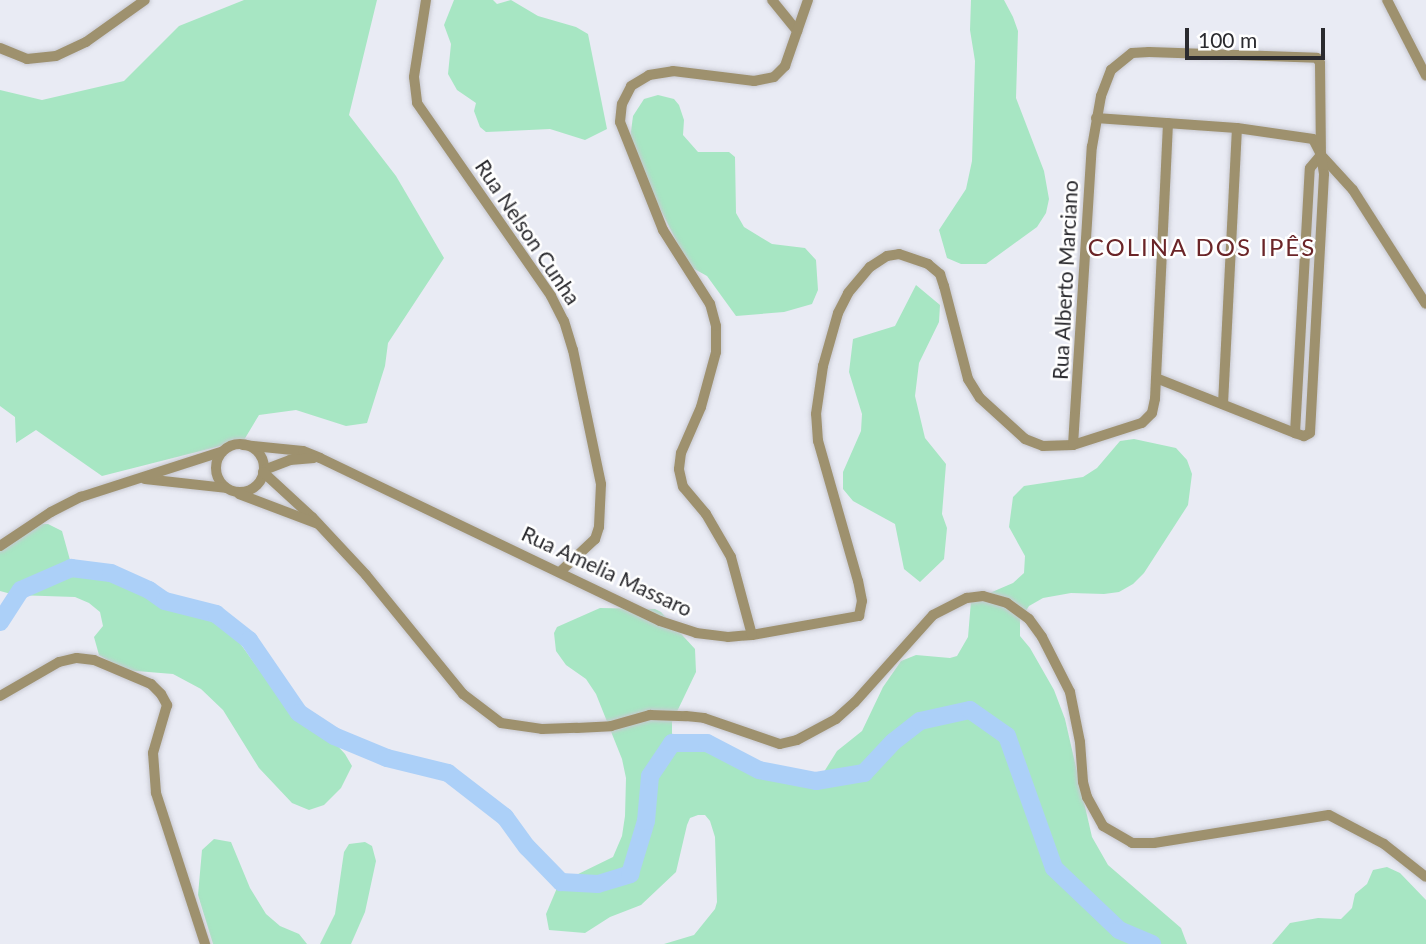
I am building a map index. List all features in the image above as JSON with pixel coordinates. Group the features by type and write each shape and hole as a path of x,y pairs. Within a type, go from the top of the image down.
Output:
{"street":[{"name":"Rua Nelson Cunha","path":"426,0 414,77 417,103 551,296 564,321 601,484 599,527 595,539 561,571"},
{"path":"772,0 797,31"},
{"path":"752,635 731,557 706,514 683,487 679,469 681,453 704,396 716,352 716,326 710,304 663,230 620,122 622,104 631,86 649,75 673,71 754,81 774,77 785,66 808,0"},
{"path":"1387,0 1426,76"},
{"path":"0,48 27,58 56,56 86,42 143,1"},
{"name":"Rua Alberto Marciano","path":"1073,445 1096,118 1111,70 1132,53 1314,56 1320,63 1321,155"},
{"path":"1096,118 1237,128 1305,135 1313,139 1321,155 1353,190 1426,304"},
{"path":"1073,445 1142,423 1152,412 1156,378 1168,123"},
{"path":"1223,404 1237,128"},
{"path":"1156,378 1294,433 1310,168 1321,155"},
{"name":"Rua Amelia Massaro","path":"243,445 303,451 561,571 660,621 696,633 728,637 859,616 862,601 858,581 818,441 817,414 823,366 838,313 848,293 870,267 887,256 911,256 928,264 940,274 968,379 980,398 1025,439 1043,446 1073,445"},
{"path":"0,545 61,507 135,478 243,445 257,452 264,471 366,575 463,694 501,723 542,729 611,726 657,715 704,718 780,744 797,740 836,719 855,702 933,615 967,598 983,596 1007,603 1029,619 1070,692 1080,742 1083,782 1087,797 1103,826 1132,843 1154,843 1329,815 1384,844 1426,877"},
{"path":"223,451 217,461 216,472 228,489 318,524"},
{"path":"135,478 249,490 259,483 264,471 290,460 320,458"},
{"path":"0,695 59,662 77,658 94,660 151,684 161,694 167,705 153,753 156,793 205,944"}],"green space":[{"path":"244,0 377,0 349,115 396,176 444,258 388,343 385,366 367,423 346,426 296,410 259,415 244,440 102,476 36,430 16,443 15,417 0,406 0,90 42,100 124,81 179,26"},
{"path":"454,0 493,0 497,4 511,0 538,16 576,27 588,34 607,129 585,140 550,129 486,132 480,127 474,111 476,103 457,90 448,74 451,44 444,25"},
{"path":"971,0 1004,0 1013,17 1018,31 1016,98 1044,171 1049,199 1046,213 1037,227 986,264 961,264 947,258 939,230 966,189 972,161 975,61 970,30"},
{"path":"658,95 674,99 679,105 684,120 683,135 698,152 729,152 735,157 736,213 744,227 772,244 805,248 816,260 818,290 812,304 784,312 736,316 707,276 689,266 629,147 633,116 644,99"},
{"path":"916,285 940,305 939,322 919,363 915,396 925,438 946,464 942,514 947,528 944,559 920,582 904,569 895,524 853,501 843,489 843,472 861,431 862,414 849,372 853,339 895,326"},
{"path":"1134,439 1176,448 1187,460 1192,474 1188,505 1144,573 1133,584 1119,592 1071,593 1043,598 1029,606 1020,620 1020,636 1054,690 1065,719 1092,837 1108,865 1181,928 1187,944 664,944 694,935 715,909 715,837 705,815 690,818 676,872 641,905 610,917 585,933 549,930 546,914 557,888 570,878 613,857 622,836 625,816 626,778 622,759 596,694 586,679 566,665 556,651 554,633 557,627 600,608 655,609 661,612 695,649 696,672 672,722 672,745 676,752 691,751 706,745 731,747 755,761 783,783 806,782 822,775 837,751 862,731 883,687 901,661 916,655 950,658 957,656 968,637 971,601 1013,583 1024,573 1025,556 1009,527 1013,497 1024,486 1083,477 1097,468 1120,441"},
{"path":"34,524 48,524 62,531 70,560 101,572 113,581 155,593 183,609 198,612 237,639 273,689 323,730 345,754 352,766 341,788 324,805 309,810 292,803 259,768 223,710 201,689 173,674 124,670 99,655 94,637 103,626 100,612 89,603 75,597 15,595 0,591 0,548"},
{"path":"214,839 231,842 250,888 266,914 280,926 299,934 307,944 213,944 198,895 202,850"},
{"path":"365,842 372,846 376,861 365,912 351,944 320,944 335,914 344,852 349,844"},
{"path":"1387,867 1400,873 1426,900 1426,944 1272,944 1290,923 1318,918 1341,919 1352,908 1355,894 1367,884 1373,870"}],"waterway":[{"path":"0,622 21,590 71,568 111,573 149,590 165,601 216,614 249,640 299,713 334,736 387,758 448,773 505,817 527,847 561,882 598,884 630,874 646,821 650,776 672,743 707,743 759,770 816,781 864,773 893,742 920,721 970,710 1007,736 1054,868 1119,930 1152,944"}],"district":[{"name":"COLINA DOS IPÊS","path":"1202,247"}]}
